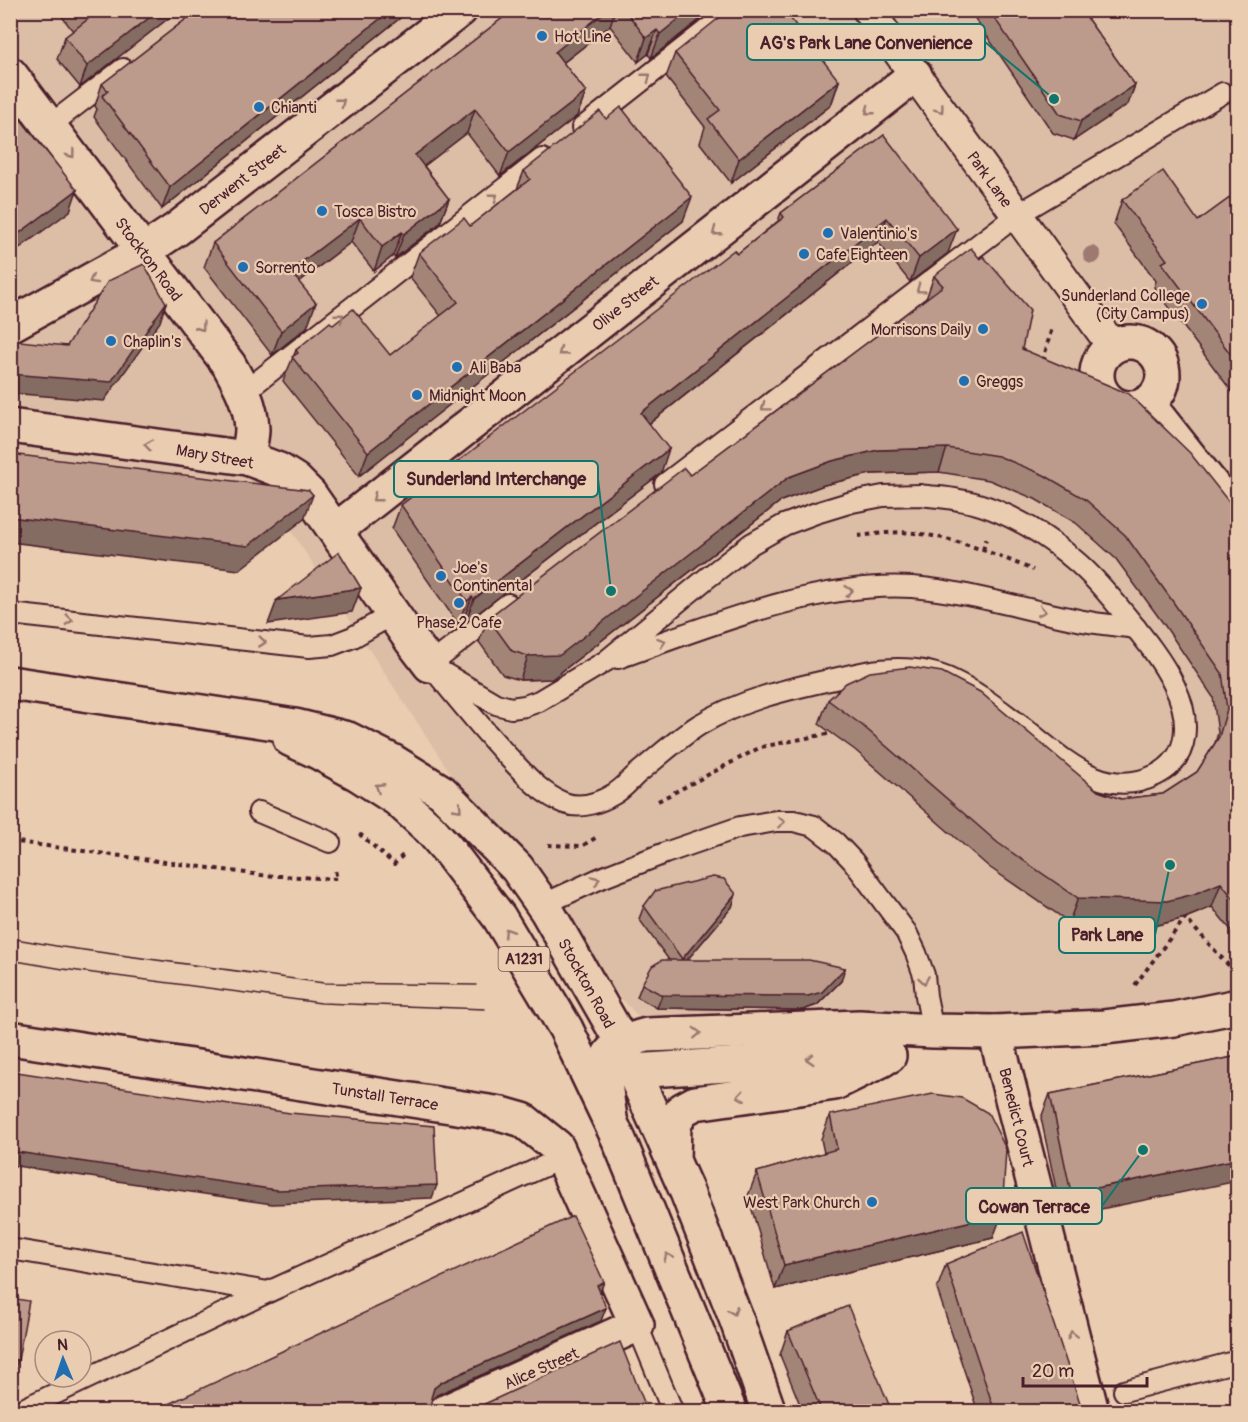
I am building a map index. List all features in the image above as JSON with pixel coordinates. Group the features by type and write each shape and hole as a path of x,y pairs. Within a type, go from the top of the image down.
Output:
{"main road":[{"name":"Derwent Street","path":"10,325 144,251 177,229 460,10"},
{"name":"Stockton Road","path":"10,74 229,365 244,392 250,412 252,431 247,459"},
{"name":"Olive Street","path":"336,530 915,75"},
{"path":"1122,342 1143,344 1159,358 1164,377 1161,388 1148,403 1128,408 1117,405 1102,392 1097,372 1105,353 1113,347 1122,342"},
{"path":"1148,403 1238,518"},
{"name":"Mary Street","path":"10,426 247,459 279,470 295,480 310,495 430,665"},
{"name":"Stockton Road","path":"10,683 295,726 348,739 442,792 516,868 543,905 615,1030 620,1061 673,1159 737,1321 769,1412"},
{"name":"Stockton Road","path":"233,717 276,732 318,752 397,799 430,829 499,917 566,1029 611,1124 682,1291 730,1412"},
{"path":"597,999 621,1021 659,1035"},
{"path":"611,1124 604,1079 620,1061 634,1038 859,1027 996,1032 1104,1027 1174,1019 1238,1006"},
{"path":"566,1029 595,1060 889,1056"},
{"path":"673,1159 674,1125 682,1110 696,1103 835,1083 933,1031"},
{"name":"Benedict Court","path":"996,1032 1092,1412"},
{"name":"Tunstall Terrace","path":"10,1038 502,1114 523,1120 556,1147 637,1325"},
{"name":"Alice Street","path":"445,1412 637,1325"}],"street":[{"name":"Park Lane","path":"868,10 1113,347"}],"lane":[{"path":"244,392 732,10"},
{"path":"49,126 134,61"},
{"path":"651,495 1017,215 1223,93"},
{"path":"921,495 962,500 996,511 1026,525 1056,544 1080,565 1106,590 1158,659 1174,685 1184,712 1185,733 1180,753 1169,767 1153,776 1132,782 1110,781 1089,775 1063,760 1025,729 952,680 914,669 865,672 808,684 758,698 729,710 701,724 673,744 615,794 583,806 568,805 535,786 494,743 430,665 496,704 511,708 525,706 539,701 606,662 751,544 784,525 852,502 883,496 921,495"},
{"path":"606,662 754,611 828,593 872,588 912,587 961,594 1095,623 1136,628"},
{"path":"430,665 520,595"},
{"path":"10,614 309,647 332,645 353,637 393,614"},
{"path":"260,812 330,842"},
{"path":"543,905 601,878 740,827 776,821 794,821 814,826 836,843 853,861 906,932 924,975 933,1031"},
{"path":"17,1412 268,1292 562,1158"},
{"path":"10,1249 268,1292"},
{"path":"637,1325 673,1412"},
{"path":"1124,1391 1238,1361"}],"path":[{"path":"1040,372 1064,281"},
{"path":"856,536 914,533 954,541 1003,557 1038,572"},
{"path":"652,804 761,747 841,732"},
{"path":"540,839 549,846 582,846 602,834"},
{"path":"10,841 261,875 337,879 330,842"},
{"path":"1104,1027 1185,918 1238,974"}],"shaded area":[{"path":"10,11 1237,11 1237,1006 933,1031 863,1070 719,1100 583,959 505,856 286,523 11,472"}],"building":[{"path":"81,10 159,10 87,66 65,37 88,19"},
{"path":"198,10 391,10 170,187 102,96 108,91 102,84"},
{"path":"513,10 607,10 555,52 586,92 509,152 475,109 415,155 449,199 404,234 402,232 382,247 360,218 290,271 316,303 281,331 213,243"},
{"path":"625,10 690,10 660,34 657,30 646,38"},
{"path":"729,10 784,10 839,81 739,159 708,119 720,110 675,53"},
{"path":"989,10 1081,10 1135,85 1081,121 1060,114"},
{"path":"10,106 77,190 10,240"},
{"path":"621,107 692,197 368,452 292,357 298,353 296,350 330,322 333,325 353,309 390,355 458,302 419,253 464,218 470,226 530,179 524,171 600,111 606,119"},
{"path":"884,135 957,229 919,258 887,218 641,413 669,449 474,599 472,597 467,601 401,505 734,250 737,254 784,217 781,213"},
{"name":"Sunderland College (City Campus)","path":"1163,171 1198,221 1238,192 1238,364 1162,263 1167,260 1122,200"},
{"path":"971,248 980,259 983,256 1030,310 1022,349 1129,394 1190,453 1232,506 1238,510 1238,904 1221,883 1194,894 1167,901 1078,898 998,843 863,726 828,700 846,683 870,672 910,667 942,672 980,692 1098,791 1121,799 1163,794 1197,772 1219,737 1227,709 1222,673 1125,535 1085,499 1044,475 998,456 947,448 878,450 832,461 789,477 560,655 528,656 512,651 488,618 684,468 690,475 943,286 934,276"},
{"name":"Chaplin's","path":"144,264 166,303 111,382 10,374 10,340 67,346 108,281"},
{"path":"10,454 309,490 313,495 248,546 10,517"},
{"path":"339,552 361,588 277,600"},
{"path":"713,877 724,879 736,894 682,959 644,906 655,891"},
{"path":"662,960 809,960 845,968 822,992 808,996 662,995 642,984 652,966"},
{"path":"1238,1056 1238,1159 1071,1193 1050,1094"},
{"path":"10,1071 290,1113 434,1126 437,1185 277,1190 10,1151"},
{"name":"West Park Church","path":"933,1094 962,1098 988,1113 1006,1149 1002,1214 784,1265 757,1172 837,1149 830,1115"},
{"path":"573,1216 604,1282 597,1285 606,1308 442,1382 434,1388 431,1398 437,1412 151,1412"},
{"path":"1023,1232 1083,1412 995,1412 946,1264"},
{"path":"10,1298 29,1301 18,1360 10,1359"},
{"path":"848,1306 892,1412 822,1412 788,1331"},
{"path":"620,1342 648,1412 467,1412"}],"tram line":[{"path":"10,938 324,983 476,985"},
{"path":"10,960 321,1003 485,1009"}],"place":[{"name":"Hot Line","path":"542,36"},
{"name":"AG's Park Lane Convenience","path":"1054,99"},
{"name":"Chianti","path":"259,107"},
{"name":"Tosca Bistro","path":"322,211"},
{"name":"Valentinio's","path":"828,233"},
{"name":"Cafe Eighteen","path":"804,254"},
{"name":"Sorrento","path":"243,267"},
{"name":"Sunderland College (City Campus)","path":"1202,304"},
{"name":"Morrisons Daily","path":"983,329"},
{"name":"Chaplin's","path":"111,341"},
{"name":"Ali Baba","path":"457,367"},
{"name":"Greggs","path":"964,381"},
{"name":"Midnight Moon","path":"417,395"},
{"name":"Joe's Continental","path":"441,576"},
{"name":"Sunderland Interchange","path":"611,591"},
{"name":"Phase 2 Cafe","path":"459,603"},
{"name":"Park Lane","path":"1170,865"},
{"name":"Cowan Terrace","path":"1143,1150"},
{"name":"West Park Church","path":"872,1202"}]}
